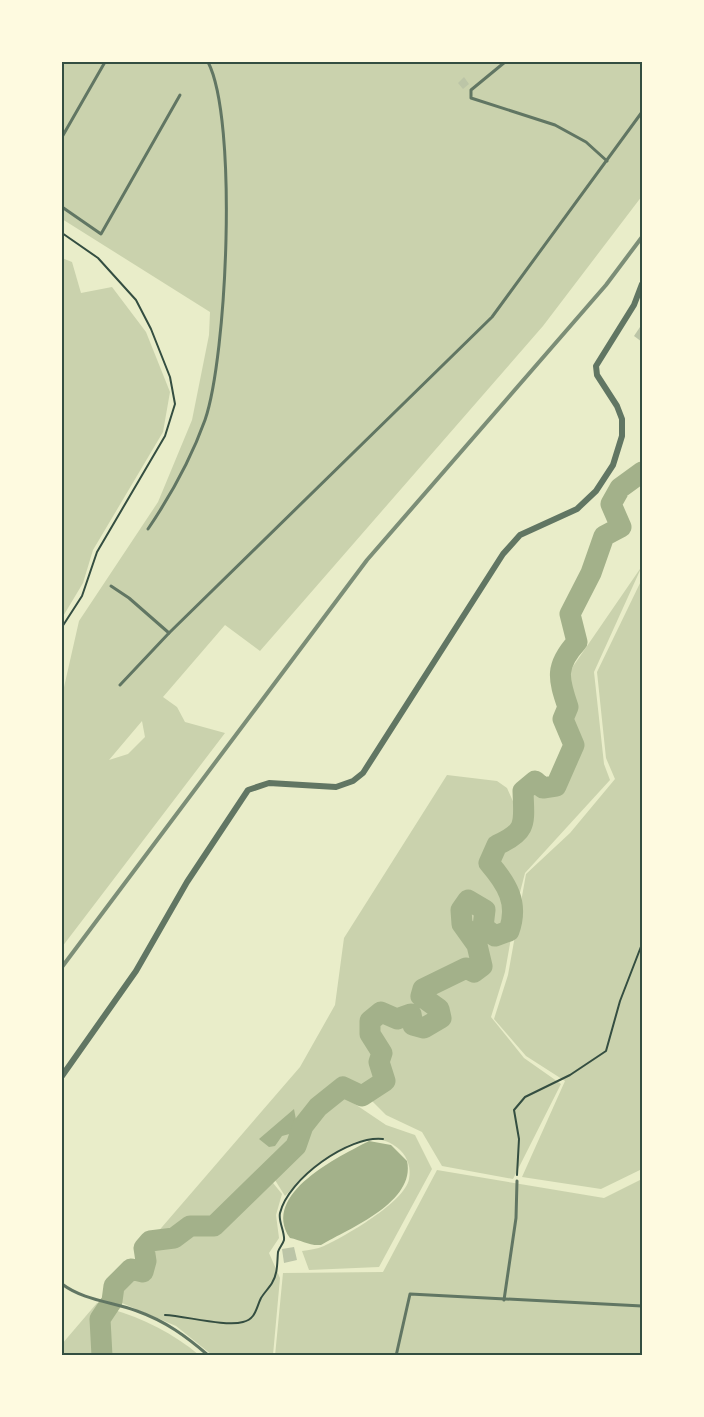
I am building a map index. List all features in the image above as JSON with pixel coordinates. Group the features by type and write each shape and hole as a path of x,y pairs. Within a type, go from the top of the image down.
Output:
{"street":[{"path":"62,1076 135,971 187,882 248,790 269,783 336,787 353,781 363,772 503,554 520,535 561,518 596,491 613,465 622,436 621,419 617,406 597,375 596,366 634,305 642,284"}],"lane":[{"path":"62,137 105,62"},
{"path":"148,529 175,489 205,419 221,325 226,222 221,114 214,73 208,62"},
{"path":"505,62 471,90 471,98 555,125 586,142 608,161"},
{"path":"62,207 101,234 180,95"},
{"path":"120,685 169,633 492,317 642,112"},
{"path":"111,586 129,598 169,633"},
{"path":"504,1300 516,1218 517,1181"},
{"path":"62,1284 80,1295 120,1305 173,1327 209,1356"},
{"path":"396,1356 410,1294 642,1305"}],"path":[{"path":"62,233 99,258 136,300 151,329 170,377 175,404 165,436 97,552 82,596 62,627"},
{"path":"517,1181 519,1138 513,1110 525,1097 570,1075 606,1051 620,1000 642,944"},
{"path":"145,1314 243,1322 255,1314 277,1270 279,1250 284,1238 280,1213 294,1189 310,1170 338,1152 356,1143 374,1138 383,1139"}],"shaded area":[{"path":"62,62 642,62 642,196 543,326 260,651 225,625 163,697 177,707 185,722 225,733 62,947 62,696 79,621 158,502 192,420 209,335 210,312 62,219","holes":["142,721 145,737 128,754 109,760"]},
{"path":"62,258 72,262 81,293 112,287 146,332 170,392 163,432 93,550 83,583 62,618"},
{"path":"642,566 594,672 604,764 610,780 525,873 516,908 508,876 495,860 503,849 518,839 526,830 530,820 528,795 535,786 543,792 558,790 579,744 568,719 573,706 563,681"},
{"path":"642,579 642,1169 601,1189 522,1177 565,1081 526,1056 494,1019 508,975 526,874 570,833 615,779 606,758 597,672"},
{"path":"447,775 497,781 507,788 520,817 513,832 491,842 483,864 503,888 507,919 497,927 489,922 490,906 467,895 456,915 456,921 470,941 473,963 467,962 420,986 417,998 434,1015 417,1020 412,1010 398,1013 382,1008 370,1015 364,1027 377,1054 374,1063 379,1080 359,1091 341,1082 302,1122 290,1143 211,1221 191,1221 173,1235 156,1234 300,1067 335,1005 344,938"},
{"path":"470,913 478,913 480,933 497,942 511,938 505,972 491,1017 524,1058 561,1084 513,1179 442,1166 422,1132 386,1115 369,1098 389,1081 385,1049 374,1028 383,1019 396,1024 405,1020 410,1031 423,1032 445,1021 445,1011 428,992 465,973 473,977 485,970 484,949 470,924"},
{"path":"343,1096 386,1125 415,1135 432,1169 379,1267 309,1270 302,1251 324,1246 372,1218 397,1198 409,1179 408,1163 400,1150 386,1141 370,1139 338,1150 285,1196 275,1180 320,1114"},
{"path":"294,1109 297,1125 293,1133 282,1136 275,1146 269,1147 259,1139"},
{"path":"369,1141 391,1145 407,1161 407,1176 401,1189 378,1212 321,1245 290,1238 284,1222 286,1206 294,1192 323,1167"},
{"path":"437,1170 604,1198 642,1179 642,1355 275,1356 283,1273 383,1272"},
{"path":"269,1178 282,1194 276,1215 279,1238 269,1253 280,1278 273,1355 212,1355 176,1326 117,1301 118,1288 133,1274 143,1275 150,1263 149,1250 155,1244 176,1241 192,1229 216,1229"},
{"path":"97,1303 105,1304 96,1329 98,1355 62,1355 62,1344"},
{"path":"111,1309 158,1327 199,1355 106,1355 104,1321"}],"building":[{"path":"464,77 469,84 463,89 458,83"},
{"path":"642,324 642,342 634,336"},
{"path":"294,1247 297,1260 284,1263 282,1249"}],"waterway":[{"path":"102,1356 100,1319 112,1301 114,1286 131,1269 143,1272 146,1261 144,1248 150,1241 174,1238 190,1226 214,1226 296,1146 303,1126 318,1107 343,1087 362,1096 385,1081 379,1062 382,1053 370,1034 370,1021 381,1012 397,1019 411,1014 413,1025 424,1028 441,1018 439,1009 421,996 423,989 466,968 474,972 482,966 477,945 462,924 461,910 468,900 485,910 483,927 495,936 509,931 513,912 512,903 506,886 489,863 497,845 514,835 522,825 523,791 535,781 543,788 556,786 574,745 563,719 568,707 560,673 565,658 577,642 570,614 591,573 604,536 621,527 611,504 620,488 642,472"}],"railway":[{"path":"62,967 367,560 606,285 642,237"}]}
